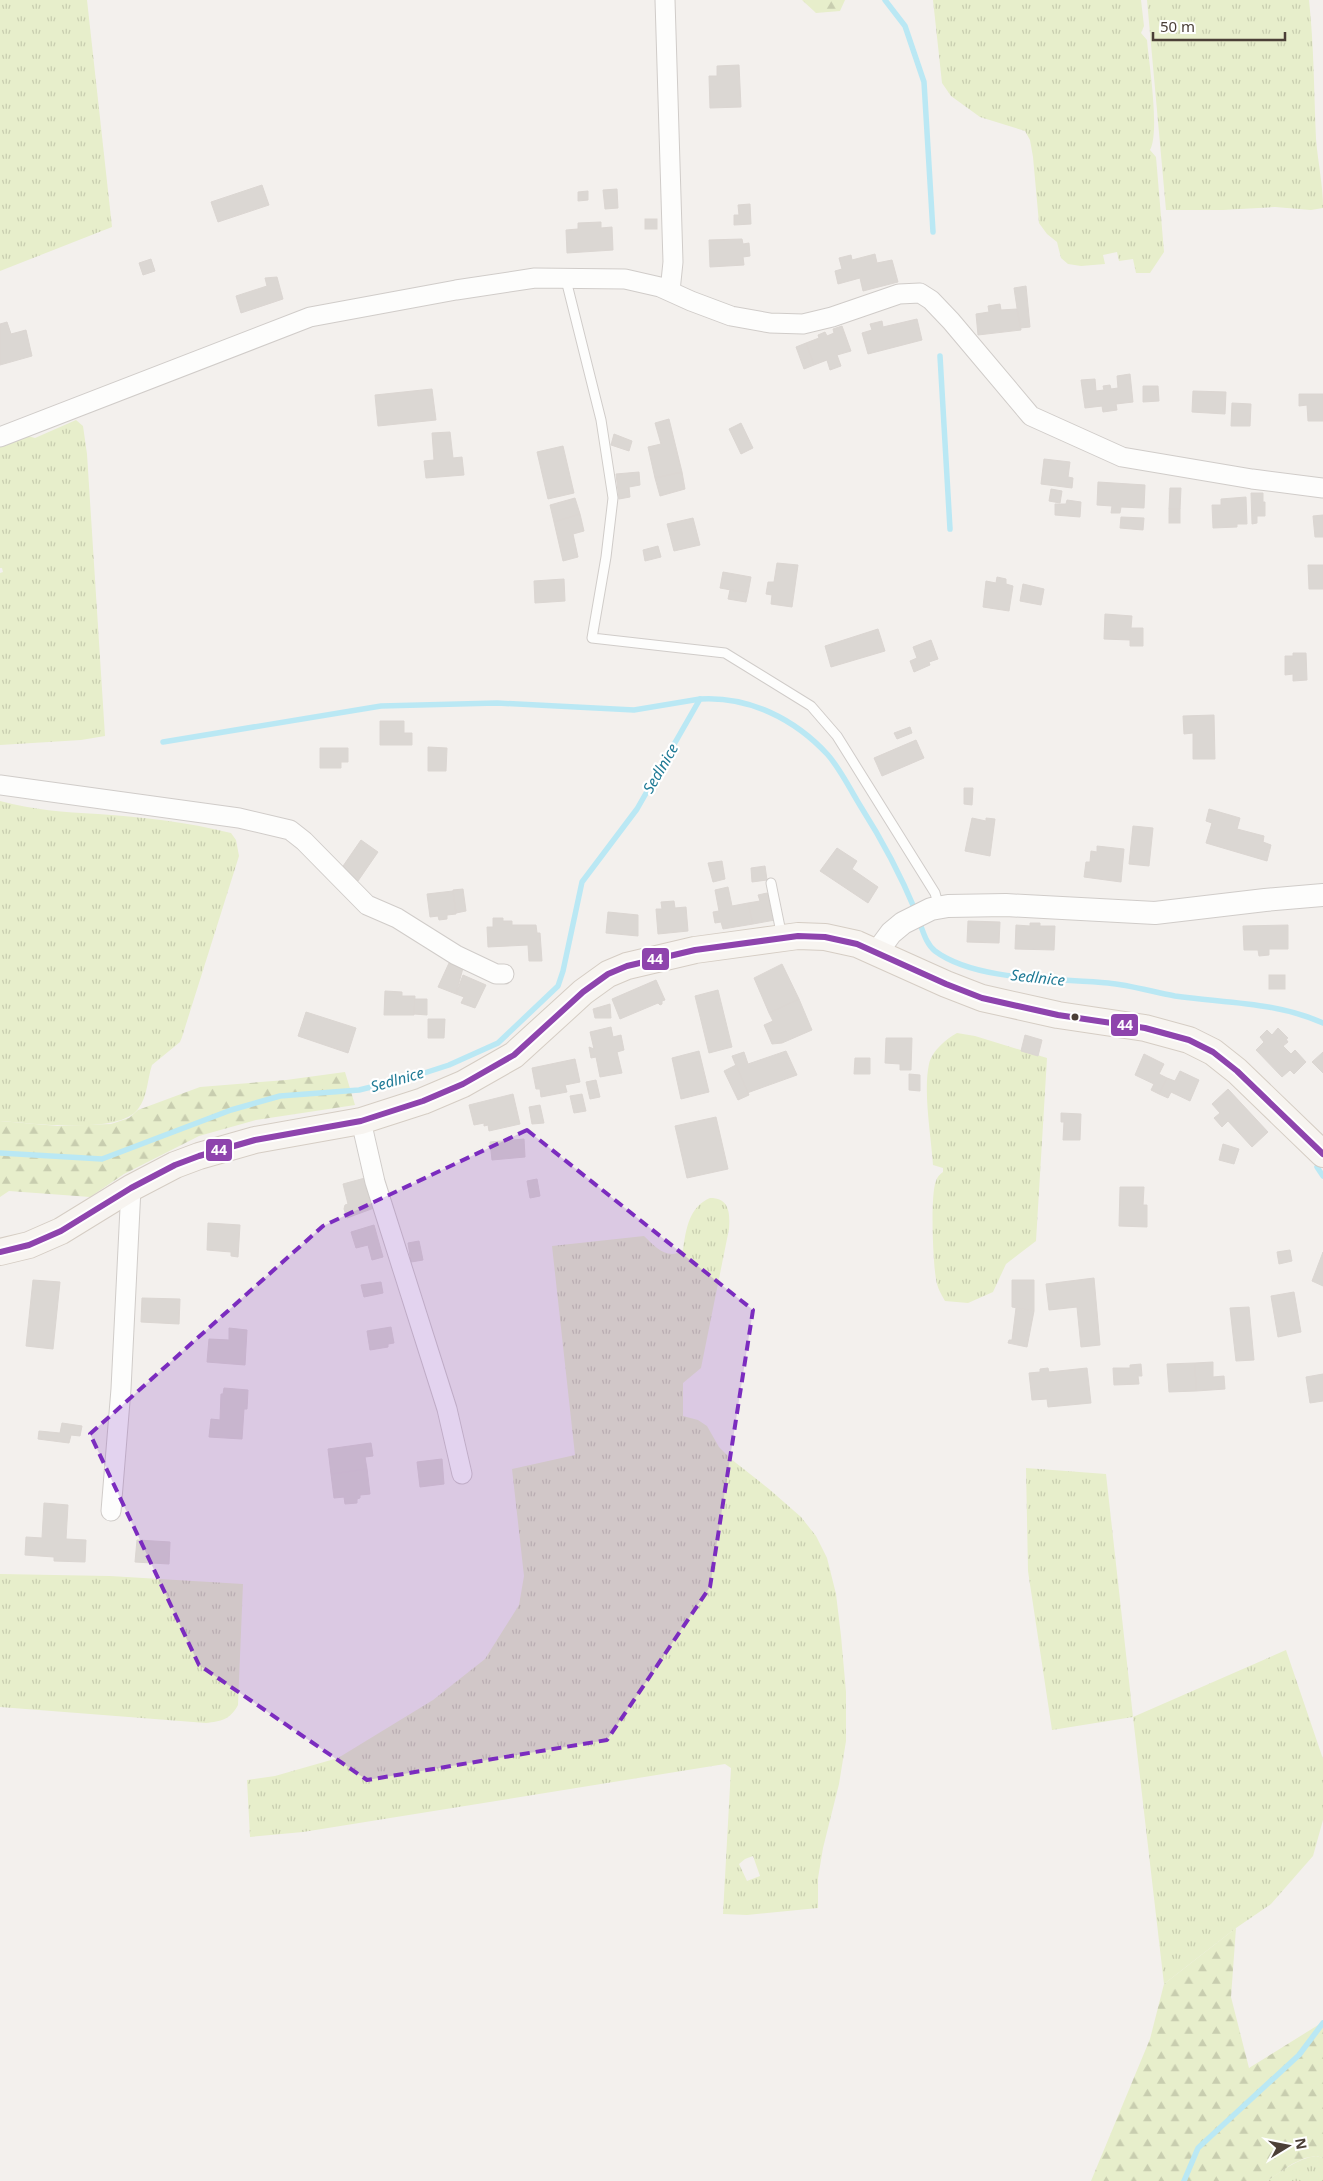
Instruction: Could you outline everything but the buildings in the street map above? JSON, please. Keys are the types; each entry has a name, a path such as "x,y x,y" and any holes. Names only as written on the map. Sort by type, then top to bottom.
{"main road":[{"path":"0,1252 29,1245 61,1231 131,1188 174,1165 217,1150 255,1140 361,1122 437,1096 498,1066 526,1045 583,992 617,970 653,958 782,937 825,937 857,944 982,998 1058,1015 1160,1031 1202,1046 1237,1070 1323,1154"}],"street":[{"path":"665,0 673,262 670,292"},
{"path":"0,437 310,317 456,290 535,278 566,280 625,279 660,287 731,316 770,323 803,324 832,317 899,294 920,293 931,300 951,321 1031,416 1122,458 1252,479 1323,488"},
{"path":"0,785 240,818 290,830 304,841 367,905 397,918 456,954 496,974 504,974"},
{"path":"877,952 895,930 913,918 935,908 997,905 1155,913 1323,895"},
{"path":"361,1122 375,1182 447,1409 462,1474"},
{"path":"111,1511 121,1389 131,1188"}],"lane":[{"path":"566,280 601,420 613,498 606,557 592,638 725,653 811,706 837,736 881,804 935,893 935,908"},
{"path":"771,883 782,937"}],"highlighted area":[{"path":"527,1130 753,1310 710,1587 607,1740 367,1780 199,1665 90,1434 323,1226"}],"green space":[{"path":"0,0 87,0 112,227 0,271"},
{"path":"802,0 845,0 840,11 816,13"},
{"path":"933,0 1141,0 1144,26 1141,33 1147,40 1153,97 1154,129 1150,150 1156,157 1164,252 1150,273 1136,273 1133,259 1119,261 1117,252 1103,255 1105,264 1081,266 1068,264 1061,258 1057,242 1047,234 1039,223 1033,157 1030,140 1025,131 980,117 951,96 942,83"},
{"path":"1147,0 1309,0 1316,139 1323,208 1311,210 1275,207 1223,210 1166,210"},
{"path":"76,420 83,426 87,454 105,736 81,740 0,745 0,573 3,572 2,568 0,568 0,447 28,436 35,438"},
{"path":"0,801 24,807 181,823 231,833 236,840 239,856 182,1037 180,1042 152,1065 144,1099 138,1109 128,1117 113,1122 74,1126 0,1121"},
{"path":"957,1033 975,1036 1047,1058 1036,1241 1006,1264 993,1292 968,1303 945,1301 937,1282 933,1244 933,1200 936,1181 943,1172 943,1168 933,1165 927,1100 927,1075 931,1059 940,1046"},
{"path":"345,1072 355,1105 256,1120 199,1136 124,1174 90,1197 9,1191 0,1197 0,1121 58,1126 111,1124 129,1118 138,1110 200,1087 286,1080"},
{"path":"710,1198 722,1201 725,1204 729,1213 729,1229 701,1368 683,1383 683,1416 698,1420 707,1426 719,1447 731,1459 801,1517 816,1536 827,1558 836,1594 846,1692 846,1741 839,1784 823,1848 818,1878 818,1908 747,1915 723,1914 731,1768 725,1764 303,1832 250,1837 247,1780 275,1776 338,1758 433,1700 485,1659 519,1605 524,1576 512,1469 575,1455 552,1246 644,1236 662,1251 672,1254 677,1253 683,1250 687,1227 693,1213 703,1202","holes":["753,1856 760,1876 747,1881 739,1864"]},
{"path":"1026,1468 1106,1474 1133,1717 1052,1730 1028,1571"},
{"path":"0,1574 110,1576 243,1584 238,1705 232,1714 225,1719 206,1723 0,1707"},
{"path":"1286,1650 1323,1759 1323,1820 1313,1856 1271,1904 1236,1928 1164,1984 1133,1717"},
{"path":"1236,1928 1231,1997 1249,2068 1323,2022 1323,2158 1316,2156 1305,2158 1292,2164 1267,2181 1091,2181 1150,2039 1164,1984"},
{"path":"1316,2156 1323,2158 1323,2181 1267,2181 1296,2162"}],"waterway":[{"path":"885,0 905,26 924,82 933,232"},
{"path":"940,356 950,529"},
{"path":"163,742 381,706 497,703 634,710 700,699"},
{"name":"Sedlnice","path":"0,1153 102,1159 231,1110 280,1096 359,1090 412,1077 449,1065 498,1043 558,986 582,882 637,809 700,699 736,701 770,712 815,742 837,767 884,845 916,912"},
{"name":"Sedlnice","path":"919,921 927,941 935,951 952,961 973,968 1018,977 1116,984 1175,996 1250,1004 1287,1011 1323,1023"},
{"path":"1323,1163 1317,1167 1323,1176"},
{"path":"1184,2181 1198,2148 1299,2055 1323,2023"}],"transit line":[{"name":"44","path":"0,1252 29,1245 61,1231 131,1188 175,1165 199,1156 255,1140 361,1121 423,1101 463,1084 514,1055 583,992 608,974 627,966 695,950 798,936 825,937 857,944 982,998 1058,1015 1145,1028 1189,1040 1213,1052 1237,1071 1323,1154"}]}
